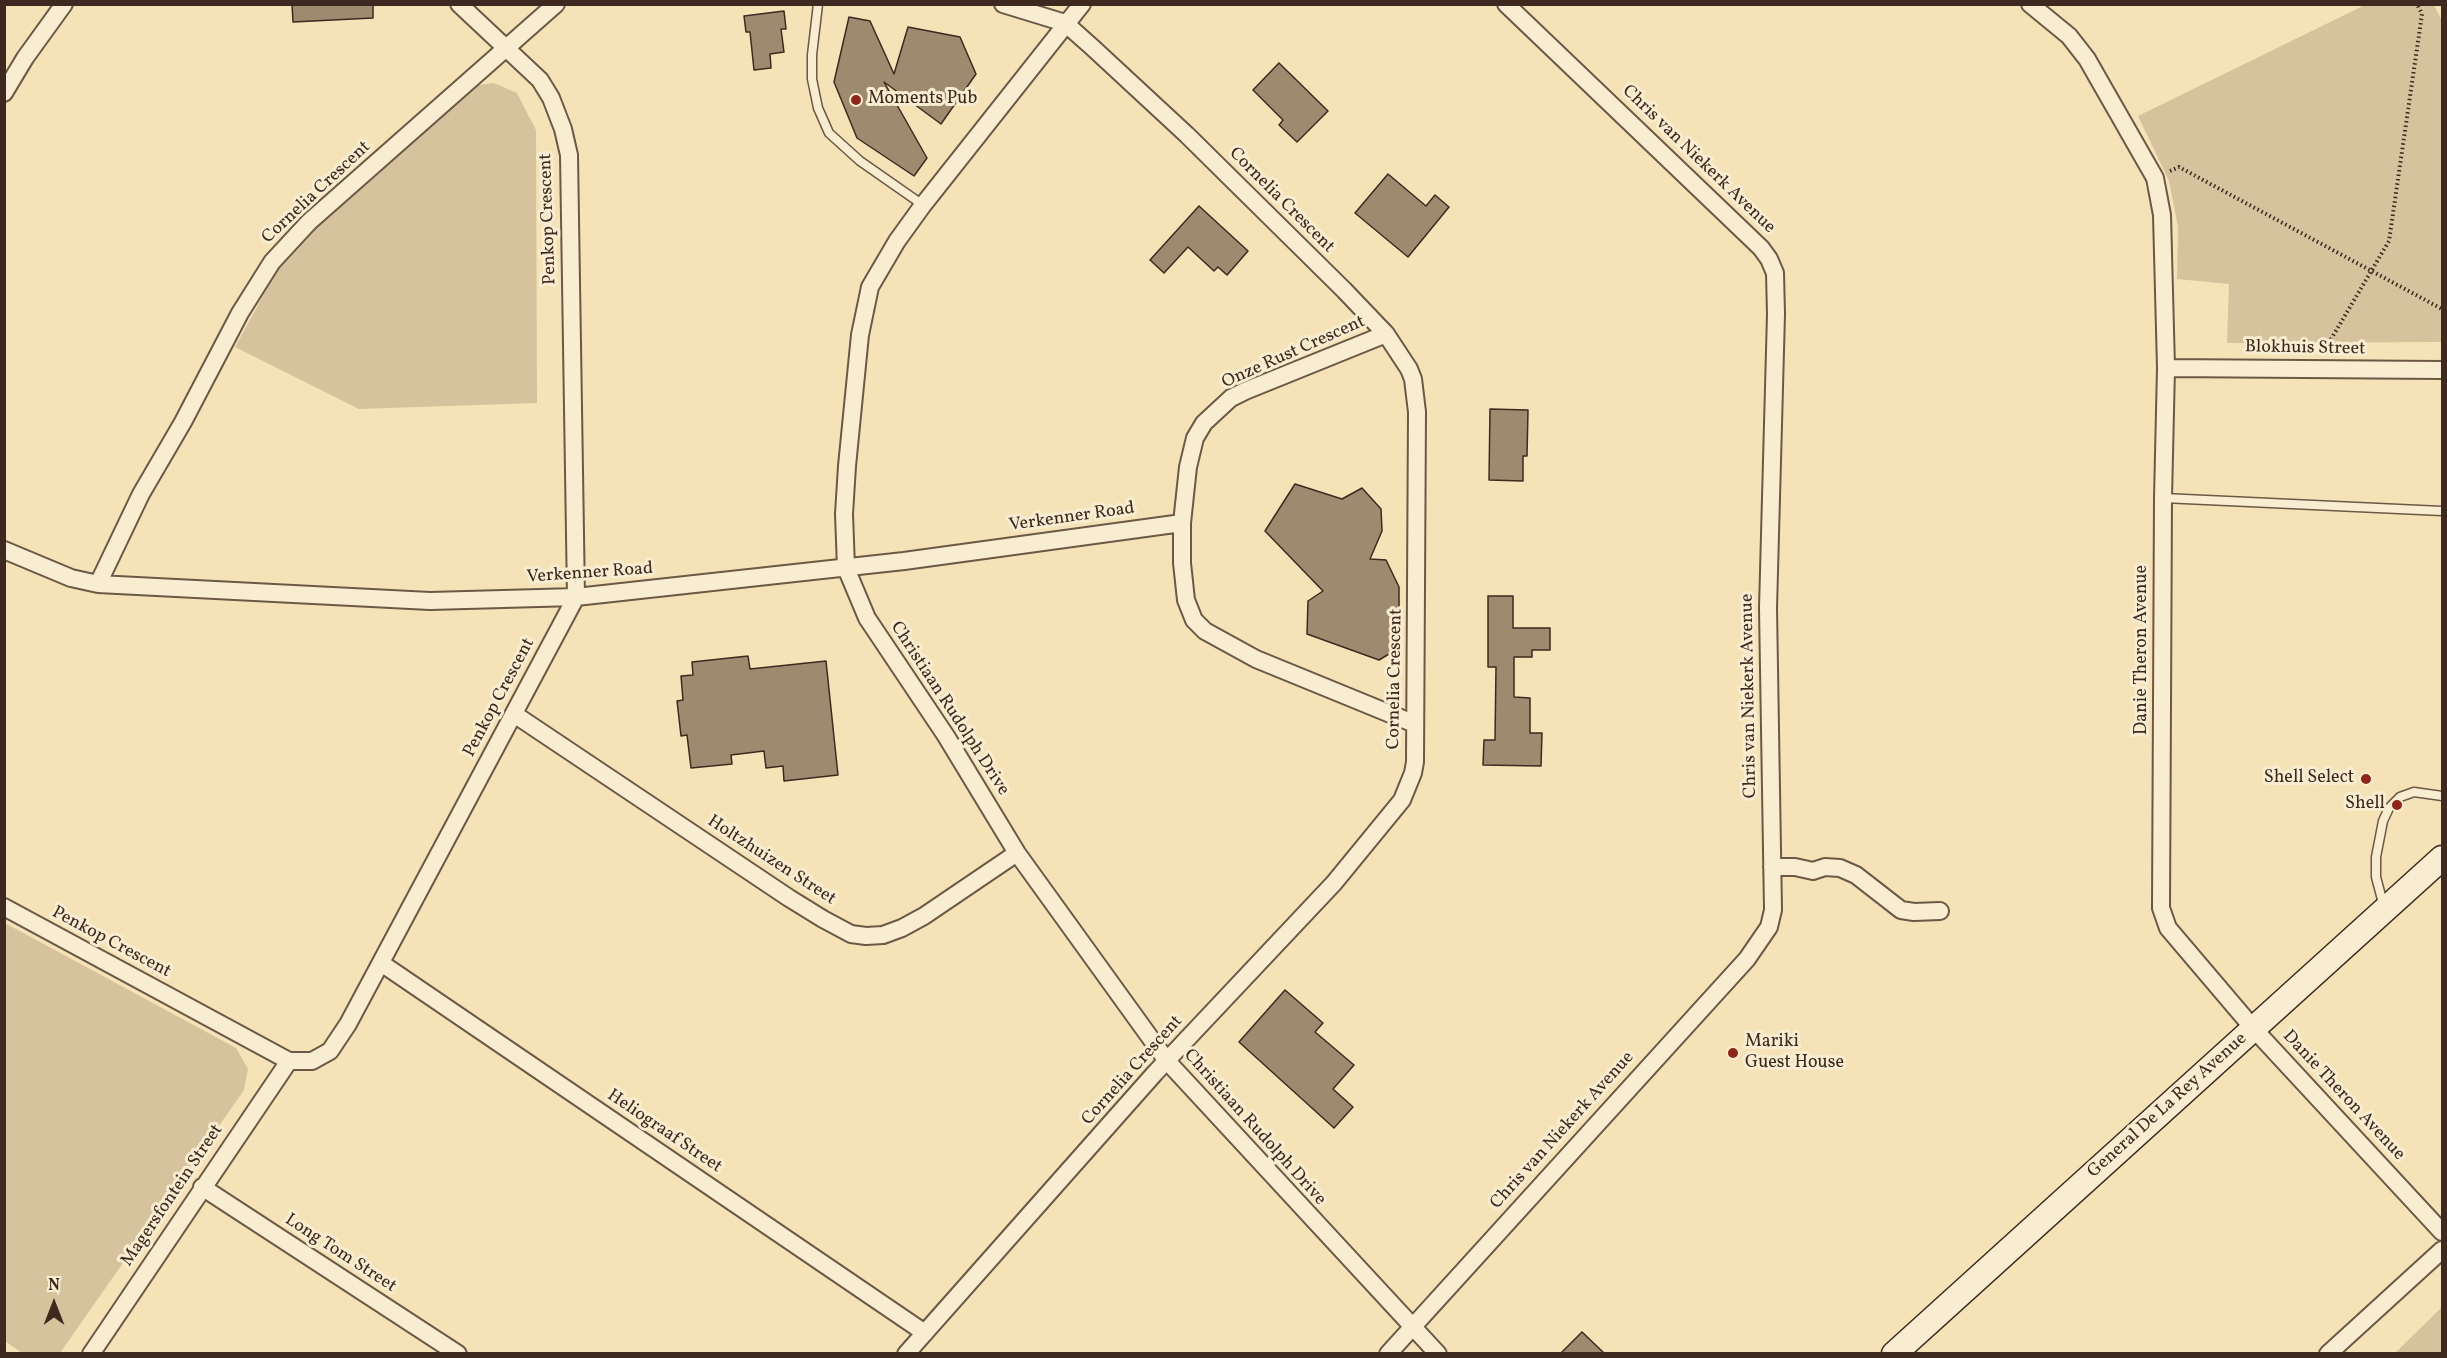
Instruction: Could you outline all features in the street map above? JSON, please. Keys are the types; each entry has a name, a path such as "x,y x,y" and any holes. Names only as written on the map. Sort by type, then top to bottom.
{"street":[{"path":"4,93 25,58 64,4"},
{"name":"Penkop Crescent","path":"4,908 289,1061 312,1062 330,1051 348,1024 576,597 569,155 563,129 551,98 540,80 505,50 459,4"},
{"name":"Cornelia Crescent","path":"98,584 141,494 183,422 240,313 272,262 309,222 556,4"},
{"name":"Cornelia Crescent","path":"906,1353 1167,1062 1334,883 1402,800 1413,773 1418,533 1416,395 1409,369 1386,334 1187,135 1065,23 1002,4"},
{"name":"Christiaan Rudolph Drive","path":"1082,4 923,205 877,273 866,302 860,335 844,514 846,568 867,618 946,736 1017,853 1167,1062 1438,1353"},
{"name":"Chris van Niekerk Avenue","path":"1388,1353 1762,940 1770,927 1773,910 1768,608 1776,314 1775,273 1761,248 1506,4"},
{"name":"Danie Theron Avenue","path":"2030,4 2069,36 2081,51 2155,178 2162,215 2166,368 2161,908 2168,928 2253,1028 2442,1232"},
{"name":"Onze Rust Crescent","path":"1386,334 1245,392 1214,412 1204,423 1195,438 1188,467 1182,523 1182,563 1186,600 1194,620 1204,631 1256,658 1415,724"},
{"name":"Blokhuis Street","path":"2166,368 2442,370"},
{"name":"Verkenner Road","path":"4,550 71,578 98,584 430,601 576,597 846,568 1182,523"},
{"name":"Holtzhuizen Street","path":"514,714 789,898 851,934 883,935 902,928 924,916 1017,853"},
{"name":"General De La Rey Avenue","path":"1894,1353 2442,858"},
{"path":"1772,867 1813,870 1825,867 1840,868 1856,875 1901,910 1940,911"},
{"name":"Heliograaf Street","path":"381,963 924,1333"},
{"name":"Magersfontein Street","path":"92,1353 289,1061"},
{"name":"Long Tom Street","path":"202,1187 458,1353"},
{"path":"2328,1353 2442,1250"}],"lane":[{"path":"818,4 812,55 812,79 819,108 829,133 860,161 923,205"},
{"path":"2163,498 2442,511"},
{"path":"2385,910 2376,877 2376,857 2386,814 2400,797 2414,792 2442,796"}],"path":[{"path":"2313,369 2389,242 2422,14 2417,4"},
{"path":"2155,178 2178,167 2442,309"}],"shaded area":[{"path":"2367,4 2434,5 2442,21 2442,342 2227,343 2229,284 2177,279 2178,227 2169,181 2138,116"},
{"path":"494,83 517,93 536,130 537,403 359,409 235,347 287,252 471,86"},
{"path":"5,923 236,1048 248,1069 244,1090 60,1353 22,1353 5,1341"},
{"path":"2442,1307 2442,1353 2395,1353"}],"building":[{"path":"292,4 373,4 373,18 293,22"},
{"path":"784,11 786,29 781,29 784,52 770,54 771,68 754,70 750,32 746,32 744,16"},
{"path":"849,17 870,21 894,74 908,27 960,37 976,74 941,124 884,82 927,158 914,176 857,138 834,82"},
{"path":"1279,63 1328,111 1297,142 1279,125 1283,120 1253,90"},
{"path":"1388,174 1426,206 1435,195 1449,207 1408,257 1355,213"},
{"path":"1199,206 1248,251 1227,275 1218,267 1214,271 1188,247 1164,273 1150,260"},
{"path":"1490,409 1528,410 1527,456 1523,456 1523,481 1489,480"},
{"path":"1295,484 1342,499 1362,488 1381,509 1382,531 1370,559 1386,560 1399,587 1399,648 1379,660 1307,634 1308,601 1323,591 1265,531"},
{"path":"1488,596 1513,596 1513,628 1550,628 1550,650 1532,650 1532,657 1514,657 1514,697 1530,698 1530,733 1542,733 1541,766 1483,765 1484,740 1495,740 1496,667 1488,667"},
{"path":"748,656 750,669 826,661 838,775 784,781 783,766 766,768 764,751 731,755 732,764 691,768 687,735 681,736 677,701 683,700 681,676 693,675 692,662"},
{"path":"1285,990 1323,1023 1315,1032 1354,1065 1333,1089 1353,1107 1334,1128 1239,1042"},
{"path":"1582,1332 1604,1353 1561,1353"}],"place":[{"name":"Moments Pub","path":"856,100"},
{"name":"Shell Select","path":"2366,779"},
{"name":"Shell","path":"2397,805"},
{"name":"Mariki Guest House","path":"1733,1053"}]}
